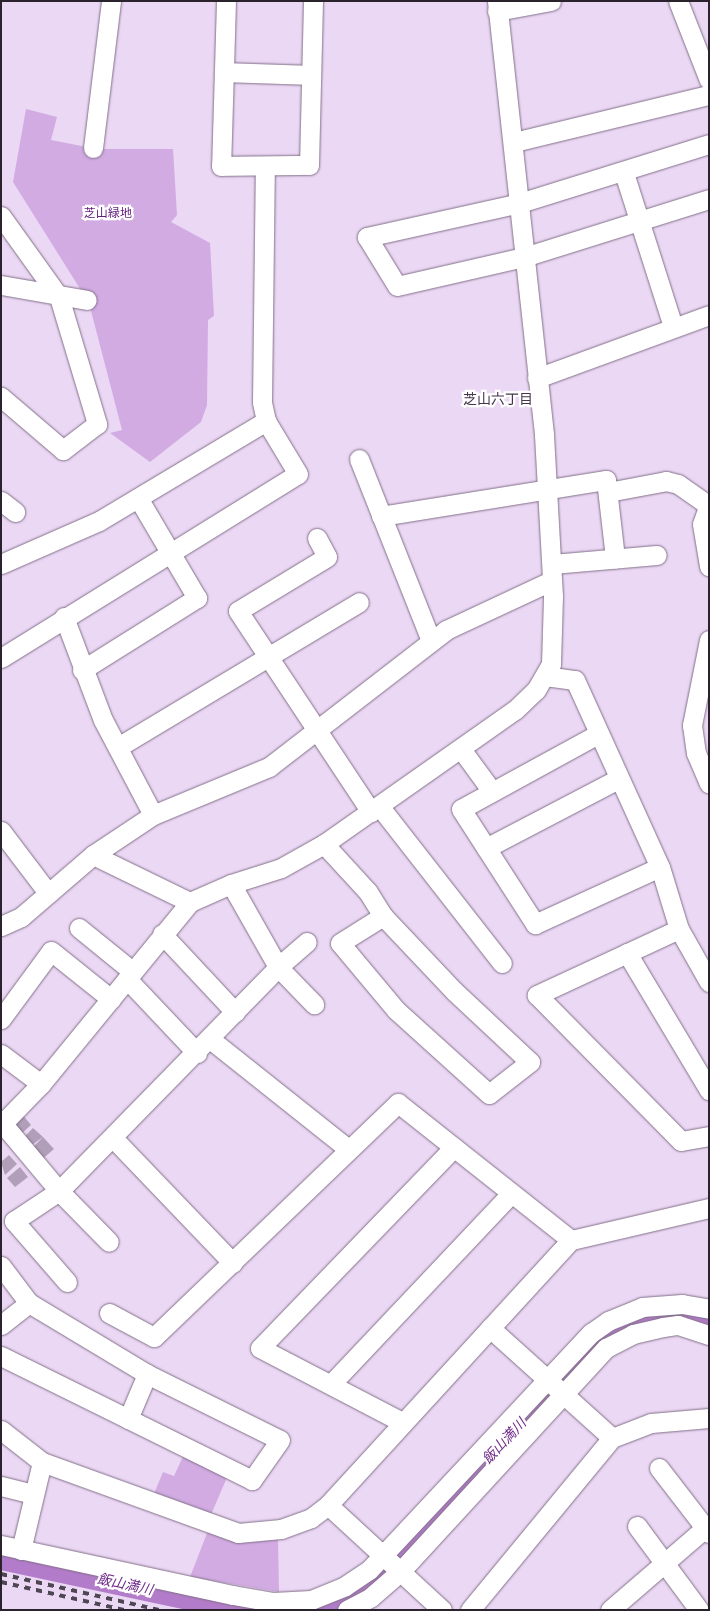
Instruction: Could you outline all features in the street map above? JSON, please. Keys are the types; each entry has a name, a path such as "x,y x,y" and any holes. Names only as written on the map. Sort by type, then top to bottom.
{"street":[{"path":"93,148 111,1"},
{"path":"226,1 221,166 309,165 313,1"},
{"path":"109,1242 59,1191 2,1124 41,1084 190,902 231,884 281,868 324,844 376,810 515,710 545,676 551,664 552,572 549,488 524,257 514,142 497,6 551,1"},
{"path":"678,1 709,80"},
{"path":"224,72 311,75"},
{"path":"514,142 709,94"},
{"path":"709,144 624,173 520,203 367,236 397,286 524,257 709,199"},
{"path":"1,658 169,551 298,474 266,421 261,379 265,166"},
{"path":"624,173 673,327"},
{"path":"1,216 58,297 97,424 63,450 1,398"},
{"path":"1,285 58,297 87,300"},
{"path":"537,378 709,315"},
{"path":"1,564 99,521 266,421"},
{"path":"359,459 431,641"},
{"path":"382,516 606,480 615,558"},
{"path":"608,492 666,481 678,484 708,504 705,525 709,566"},
{"path":"82,670 197,598 138,498"},
{"path":"317,538 328,557 238,611 376,810 502,963"},
{"path":"4,918 48,893 93,855 153,815 269,767 321,731 431,641 552,572 615,558 657,555"},
{"path":"118,747 359,602"},
{"path":"64,617 82,670 118,747 153,815"},
{"path":"709,640 692,725 696,753 709,783"},
{"path":"545,676 575,680 618,779 660,867 679,929 709,982"},
{"path":"598,734 491,790 461,809 536,924 660,867"},
{"path":"461,749 491,790"},
{"path":"486,848 618,779"},
{"path":"1,831 48,893"},
{"path":"324,844 368,892 382,916 454,991 530,1062 489,1094 396,1010 340,943 382,916"},
{"path":"93,855 190,902"},
{"path":"231,884 278,967 314,1004"},
{"path":"79,928 130,975 197,1053"},
{"path":"679,929 537,995 681,1141 709,1136"},
{"path":"162,934 234,1012"},
{"path":"66,1282 14,1221 59,1191 197,1053 278,967 307,942"},
{"path":"1,1019 51,951 111,999"},
{"path":"627,953 709,1090"},
{"path":"210,1039 347,1148"},
{"path":"1,1054 41,1084"},
{"path":"109,1313 154,1337 233,1263 347,1148 398,1103 571,1240"},
{"path":"113,1138 233,1263"},
{"path":"402,1422 332,1383 260,1348 454,1147"},
{"path":"332,1383 511,1194"},
{"path":"1,1430 42,1462 238,1533 281,1530 311,1518 328,1505 402,1422 571,1240 708,1210"},
{"path":"1,1266 29,1303 147,1374 280,1440 252,1480 1,1356"},
{"path":"1,1325 29,1303"},
{"path":"555,1388 591,1333 625,1313 665,1304 709,1309"},
{"path":"347,1610 371,1597 391,1565 555,1388 606,1348 634,1334 678,1326 709,1334"},
{"path":"490,1328 612,1438"},
{"path":"128,1419 147,1374"},
{"path":"470,1610 612,1438 651,1423 709,1418"},
{"path":"21,1550 32,1494 42,1462"},
{"path":"615,1608 664,1563 707,1531 659,1468"},
{"path":"1,1486 32,1494"},
{"path":"328,1505 442,1610"},
{"path":"637,1526 699,1610"},
{"path":"1,1545 231,1602 311,1600 391,1565"}],"green space":[{"name":"芝山緑地","path":"26,109 57,117 51,140 97,149 173,149 177,215 171,222 210,243 214,316 208,320 207,405 201,422 150,462 110,433 122,430 89,303 13,182"},
{"path":"185,1452 228,1475 210,1517 153,1496 163,1472 174,1476"},
{"path":"209,1528 238,1540 278,1538 279,1592 190,1577"}],"building":[{"path":"22,1114 31,1125 21,1134 12,1124"},
{"path":"33,1128 43,1137 25,1150 23,1138"},
{"path":"43,1137 54,1149 40,1161 30,1150"},
{"path":"9,1155 17,1164 5,1175 1,1162"},
{"path":"20,1167 28,1177 15,1187 7,1178"}],"waterway":[{"name":"飯山満川","path":"317,1610 364,1589 378,1577 585,1354 613,1330 664,1316 698,1318 709,1323"},
{"name":"飯山満川","path":"1,1557 248,1610"}],"railway":[{"path":"1,1574 160,1610"},
{"path":"1,1582 124,1610"}],"district":[{"name":"芝山六丁目","path":"498,399"}]}
